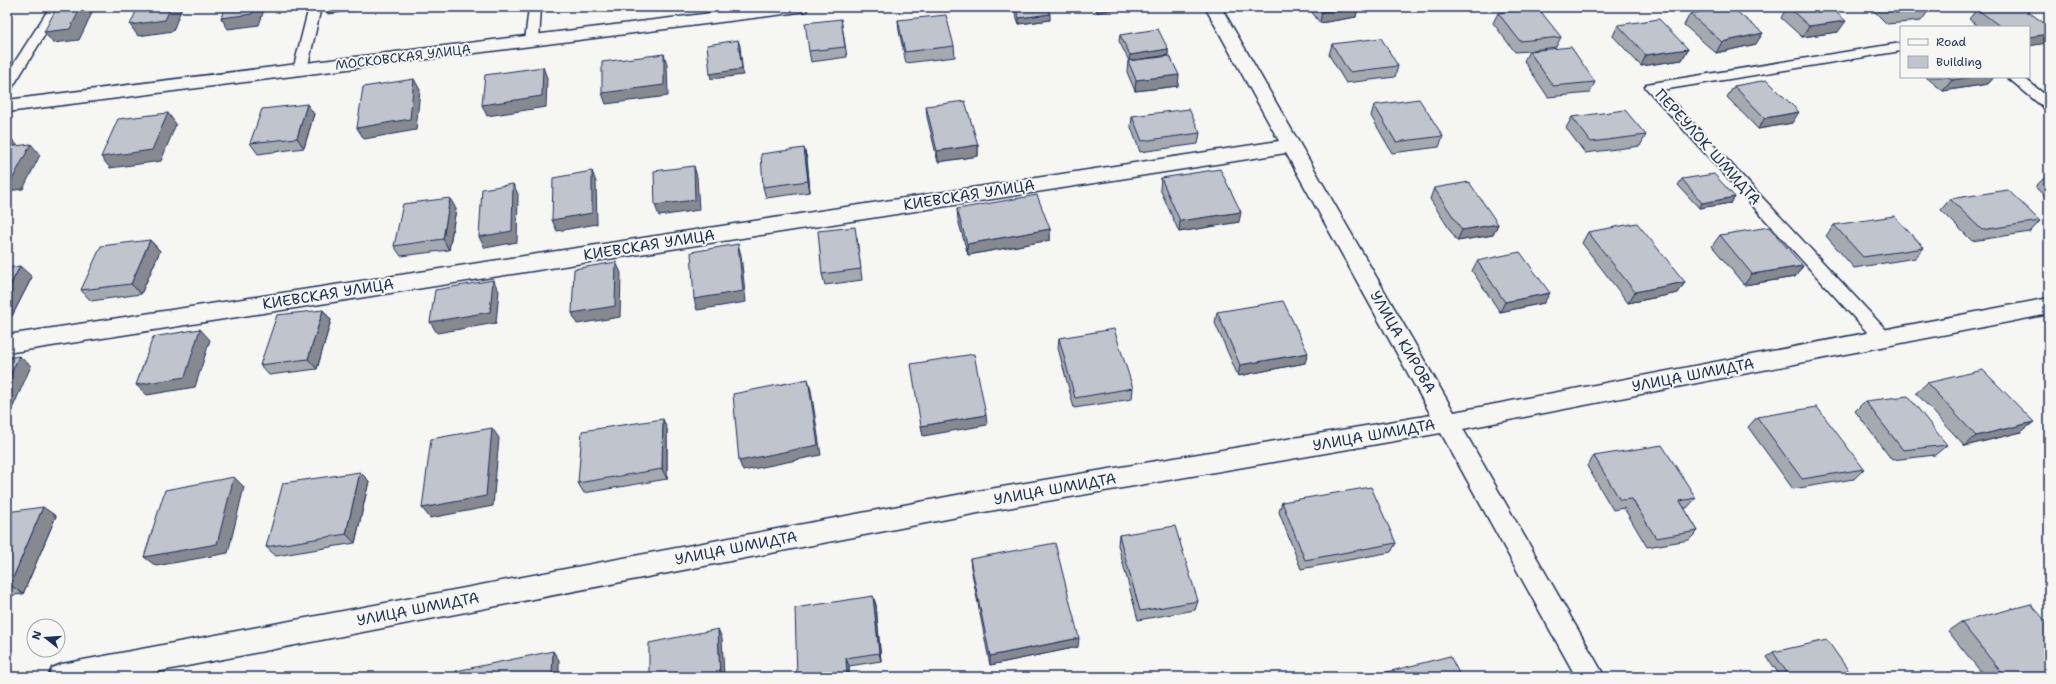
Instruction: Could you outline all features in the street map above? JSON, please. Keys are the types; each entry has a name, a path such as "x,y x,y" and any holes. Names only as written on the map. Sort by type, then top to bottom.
{"street":[{"name":"МОСКОВСКАЯ УЛИЦА","path":"7,106 800,7"},
{"name":"УЛИЦА КИРОВА","path":"1213,7 1290,146 1449,422 1591,677"},
{"name":"КИЕВСКАЯ УЛИЦА","path":"7,344 1290,146"},
{"name":"УЛИЦА ШМИДТА","path":"62,677 978,502 1449,422 2049,306"}],"lane":[{"path":"7,85 56,7"},
{"path":"300,70 314,7"},
{"path":"532,41 535,7"},
{"name":"ПЕРЕУЛОК ШМИДТА","path":"1883,338 1652,87 1900,47"},
{"path":"2015,78 2049,105"}],"building":[{"path":"57,7 81,7 70,29 44,32"},
{"path":"138,7 171,7 165,20 130,25"},
{"path":"225,7 255,7 252,14 221,18"},
{"path":"1015,7 1047,7 1050,14 1019,18"},
{"path":"1319,7 1352,7 1322,12"},
{"path":"1723,7 1731,7 1763,33 1722,42 1690,14"},
{"path":"1788,7 1830,7 1846,21 1809,26"},
{"path":"1889,7 1926,7 1929,10 1895,13"},
{"path":"1988,7 2022,7 2049,27 2049,34 2030,37 2030,26 2000,26 1977,9"},
{"path":"1538,8 1561,37 1520,41 1498,13"},
{"path":"946,15 954,46 905,52 898,20"},
{"path":"841,19 845,47 809,51 805,23"},
{"path":"1659,19 1688,49 1646,55 1618,25"},
{"path":"1158,29 1168,49 1130,55 1120,35"},
{"path":"1381,38 1398,66 1349,72 1332,44"},
{"path":"738,40 742,69 710,74 707,45"},
{"path":"1571,47 1595,82 1553,86 1529,51"},
{"path":"664,54 664,85 602,93 602,62"},
{"path":"1170,56 1179,75 1136,80 1128,61"},
{"path":"543,67 542,96 482,105 485,75"},
{"path":"1949,78 1966,78 1952,80"},
{"path":"414,79 410,119 357,128 363,87"},
{"path":"1767,80 1799,112 1765,118 1734,86"},
{"path":"1419,99 1443,136 1396,142 1374,105"},
{"path":"965,101 978,145 937,151 926,106"},
{"path":"307,104 297,138 250,143 262,109"},
{"path":"1189,109 1200,133 1142,141 1132,116"},
{"path":"1625,110 1646,135 1591,142 1572,117"},
{"path":"168,113 152,150 101,157 118,119"},
{"path":"31,144 13,178 7,179 7,147"},
{"path":"804,148 808,181 763,187 761,154"},
{"path":"694,166 695,200 655,205 654,171"},
{"path":"1220,169 1241,212 1180,221 1161,178"},
{"path":"592,171 592,213 552,220 553,178"},
{"path":"1714,174 1735,197 1702,203 1682,179"},
{"path":"1469,182 1498,224 1462,230 1434,188"},
{"path":"513,184 512,231 479,237 482,189"},
{"path":"2008,190 2040,221 1982,230 1950,199"},
{"path":"1037,195 1050,229 967,244 957,209"},
{"path":"450,198 443,239 394,246 403,204"},
{"path":"1894,216 1924,248 1863,257 1834,225"},
{"path":"1637,223 1685,282 1635,292 1588,232"},
{"path":"855,227 861,269 822,274 818,231"},
{"path":"1769,227 1803,266 1752,274 1720,235"},
{"path":"150,240 131,284 81,290 101,246"},
{"path":"738,244 743,291 694,299 691,252"},
{"path":"1520,252 1550,293 1505,302 1477,261"},
{"path":"616,262 615,306 572,313 574,269"},
{"path":"20,266 7,292 7,268"},
{"path":"493,280 490,312 430,322 435,290"},
{"path":"1283,301 1308,353 1240,365 1217,312"},
{"path":"323,310 308,359 260,365 277,315"},
{"path":"200,329 185,377 136,385 153,337"},
{"path":"1114,329 1133,388 1075,398 1059,338"},
{"path":"974,354 986,415 921,426 911,364"},
{"path":"19,356 7,382 7,358"},
{"path":"1983,370 2034,422 1976,436 1927,383"},
{"path":"808,379 818,445 739,461 733,394"},
{"path":"1908,396 1947,445 1903,450 1865,401"},
{"path":"1817,407 1864,469 1802,479 1757,417"},
{"path":"663,419 662,469 578,483 582,431"},
{"path":"492,428 486,496 422,508 431,439"},
{"path":"1662,445 1696,498 1680,501 1698,531 1656,538 1632,499 1620,500 1594,456"},
{"path":"360,472 346,534 266,547 283,483"},
{"path":"234,477 217,544 144,557 165,490"},
{"path":"1371,487 1396,543 1305,560 1282,502"},
{"path":"43,507 10,585 7,585 7,512"},
{"path":"1175,526 1198,601 1140,611 1119,535"},
{"path":"1055,543 1079,638 990,656 970,559"},
{"path":"873,596 879,653 846,658 847,677 797,677 795,608"},
{"path":"2031,604 2049,625 2049,675 2042,677 2005,677 1961,622"},
{"path":"718,629 720,677 649,677 649,643"},
{"path":"1827,640 1853,677 1790,677 1773,652"},
{"path":"553,651 552,677 456,677 456,671"},
{"path":"1450,656 1461,677 1384,677 1383,673"}]}
